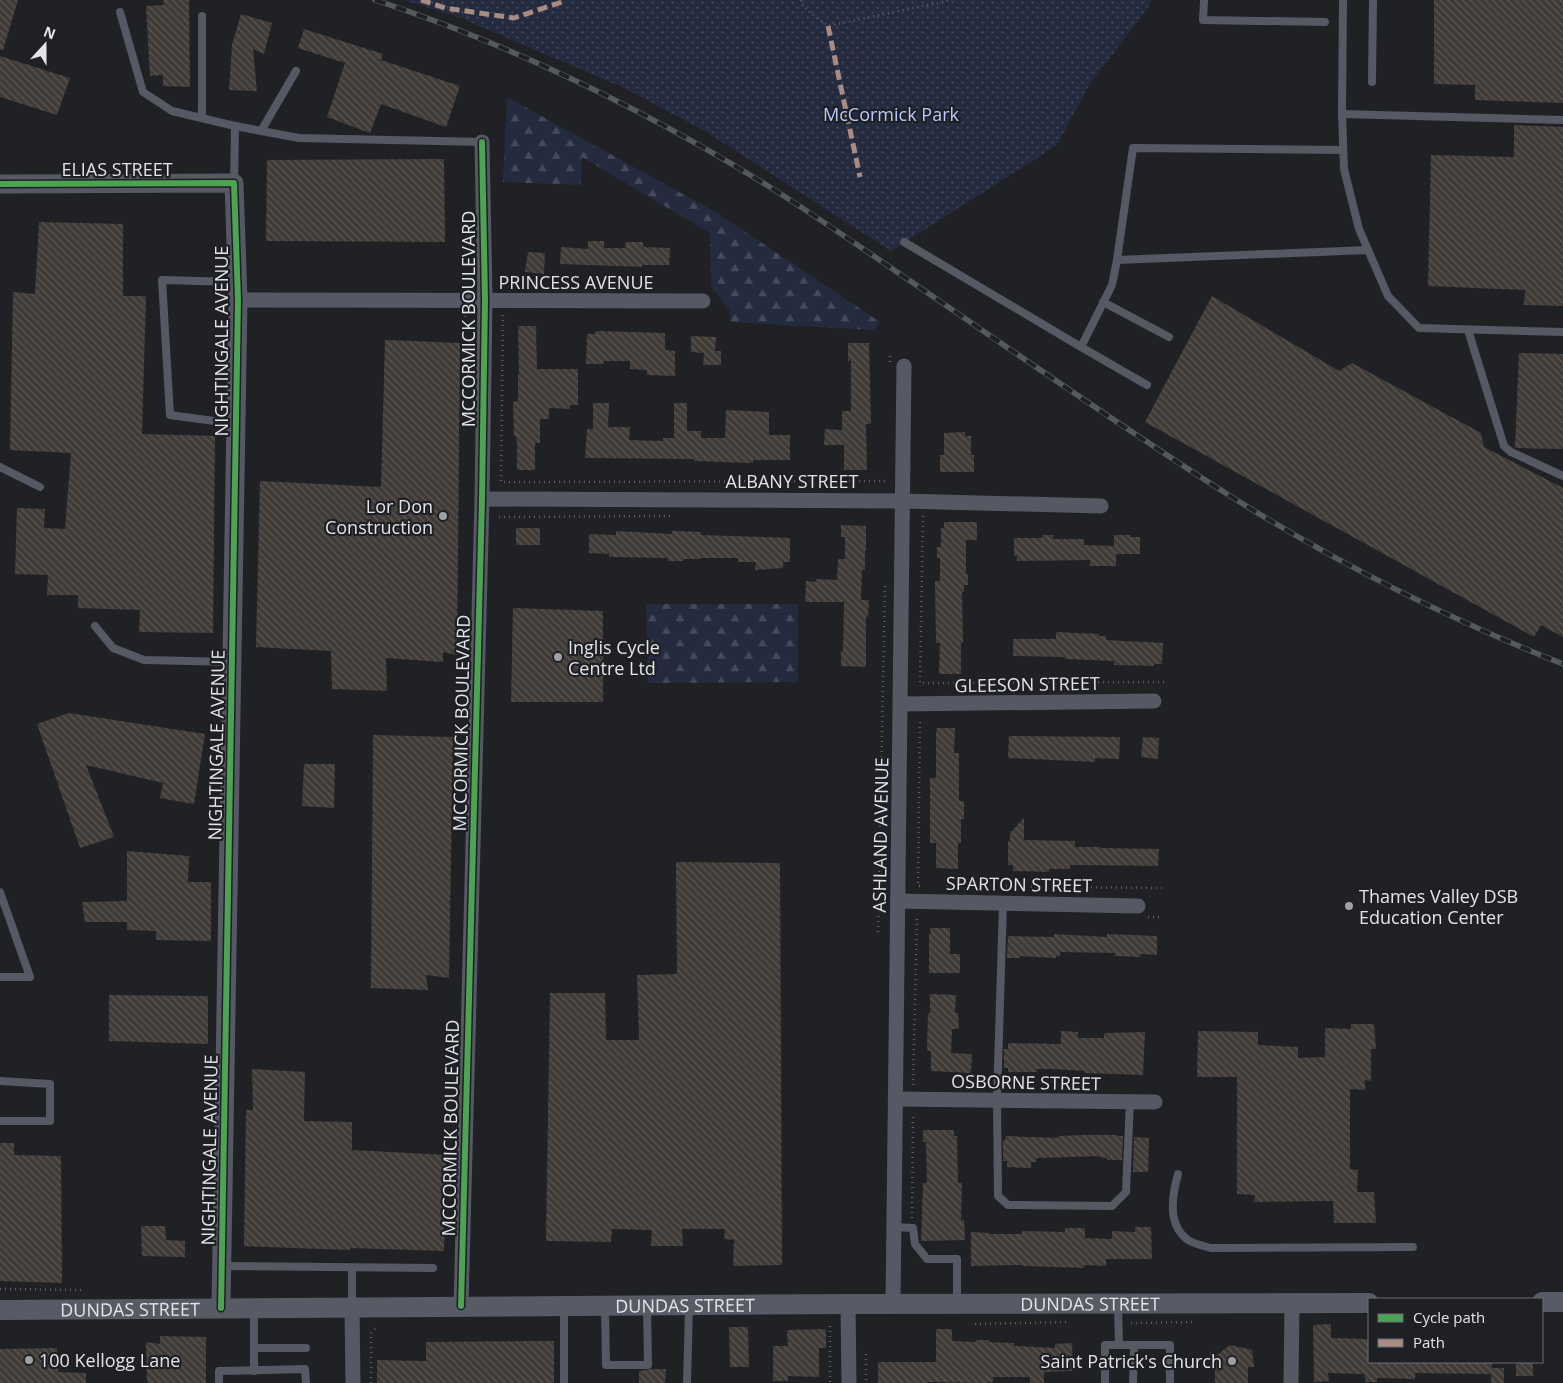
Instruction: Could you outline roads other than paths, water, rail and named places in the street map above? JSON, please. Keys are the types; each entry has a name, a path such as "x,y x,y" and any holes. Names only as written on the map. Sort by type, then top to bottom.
{"main road":[{"path":"1543,1302 1563,1302"},
{"name":"DUNDAS STREET","path":"0,1310 605,1305 1368,1303"}],"street":[{"name":"MCCORMICK BOULEVARD","path":"461,1306 482,499 485,300 482,142"},
{"name":"ELIAS STREET","path":"0,184 234,183"},
{"name":"NIGHTINGALE AVENUE","path":"221,1308 238,291 234,183"},
{"name":"PRINCESS AVENUE","path":"238,291 485,300 703,301"},
{"name":"ASHLAND AVENUE","path":"893,1304 903,501 897,364"},
{"name":"ALBANY STREET","path":"482,499 903,501 1101,506"},
{"name":"GLEESON STREET","path":"901,704 1154,701"},
{"name":"SPARTON STREET","path":"898,901 1138,906"},
{"name":"OSBORNE STREET","path":"896,1099 1155,1102"},
{"path":"1291,1383 1292,1303"},
{"path":"848,1304 849,1383"},
{"path":"352,1308 353,1383"}],"lane":[{"path":"1204,0 1203,20 1324,22"},
{"path":"1343,0 1342,150 1344,169 1359,229 1388,296 1420,328 1563,332"},
{"path":"1372,82 1373,0"},
{"path":"120,12 143,92 172,111 235,126 299,138 482,142"},
{"path":"202,16 202,118"},
{"path":"261,131 296,71"},
{"path":"1342,114 1563,120"},
{"path":"234,183 235,126"},
{"path":"1081,347 1112,285 1133,148 1342,150"},
{"path":"904,242 1147,385"},
{"path":"1117,260 1368,250"},
{"path":"236,424 170,415 162,280 238,291"},
{"path":"1104,302 1170,337"},
{"path":"1468,330 1504,446 1511,452 1563,476"},
{"path":"0,467 40,487"},
{"path":"95,626 113,648 144,660 232,662"},
{"path":"0,892 30,977 0,977"},
{"path":"1003,903 997,1100 998,1196 1008,1205 1112,1206 1126,1192 1130,1102"},
{"path":"0,1082 50,1084 50,1121 0,1121"},
{"path":"1178,1174 1173,1194 1172,1210 1177,1228 1189,1241 1211,1248 1413,1248"},
{"path":"894,1227 913,1228 915,1244 927,1260 957,1259 957,1304"},
{"path":"222,1266 433,1268"},
{"path":"352,1268 352,1308"},
{"path":"1118,1304 1119,1345"},
{"path":"605,1305 606,1365 648,1365 647,1305"},
{"path":"687,1383 689,1305"},
{"path":"564,1306 564,1383"},
{"path":"254,1308 254,1371"},
{"path":"1105,1383 1105,1345 1170,1345 1170,1383"},
{"path":"1134,1345 1134,1383"},
{"path":"254,1348 306,1348"},
{"path":"219,1383 219,1371 306,1369 306,1383"}],"railway":[{"path":"375,0 477,37 526,58 624,105 719,156 848,238 1144,440 1267,519 1349,565 1433,608 1563,664"}],"place":[{"name":"Lor Don Construction","path":"443,516"},
{"name":"Inglis Cycle Centre Ltd","path":"558,657"},
{"name":"Thames Valley DSB Education Center","path":"1349,906"},
{"name":"100 Kellogg Lane","path":"29,1360"},
{"name":"Saint Patrick's Church","path":"1232,1361"}],"park label":[{"name":"McCormick Park","path":"891,114"}]}
